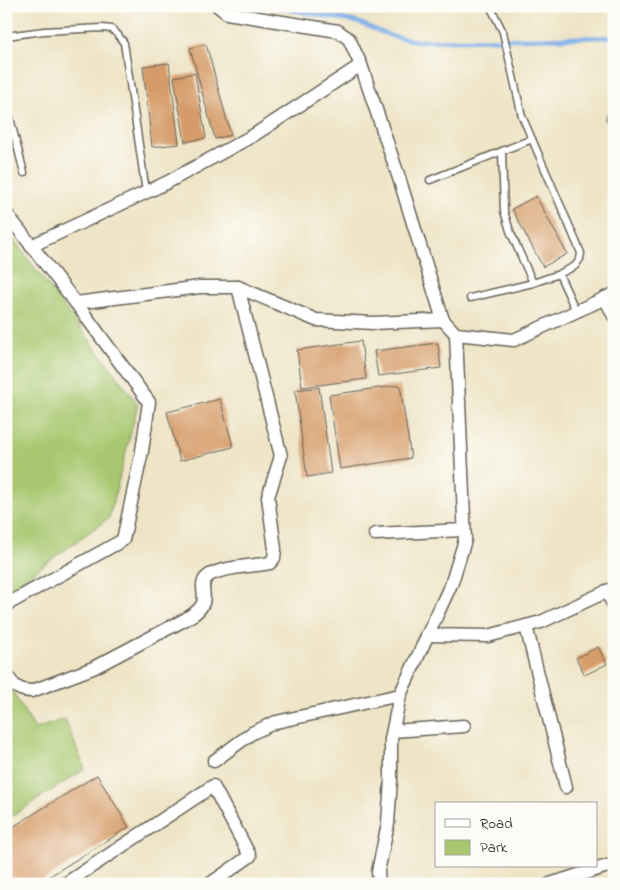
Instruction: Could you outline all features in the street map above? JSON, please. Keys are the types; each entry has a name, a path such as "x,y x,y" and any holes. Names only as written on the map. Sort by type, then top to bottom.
{"street":[{"path":"218,6 227,13 338,30 349,39 361,65 400,181 443,320 456,334 465,540 452,582 400,694 393,731 388,823 378,872 380,884"},
{"path":"32,246 146,192 254,135 361,65"},
{"path":"6,214 11,228 32,246 148,402 142,451 123,540 6,605"},
{"path":"76,303 200,286 238,287 316,320 373,323 443,320"},
{"path":"6,673 11,683 16,687 21,690 32,691 93,668 198,611 203,603 203,583 210,575 217,572 264,564 274,558 275,549 268,497 281,456 238,287"},
{"path":"456,334 514,340 610,296 614,316"},
{"path":"375,534 464,530"},
{"path":"427,635 488,636 541,622 610,590 614,605"},
{"path":"526,626 566,787"},
{"path":"214,761 252,733 276,722 400,694"},
{"path":"393,731 464,726"},
{"path":"65,884 213,786 250,856 210,884"},
{"path":"550,884 614,864"}],"lane":[{"path":"470,298 533,283 559,274 575,266 580,260 581,253 522,116 503,32 490,6"},
{"path":"6,36 44,31 102,28 112,29 118,35 124,43 146,192"},
{"path":"6,102 24,172"},
{"path":"430,180 532,139"},
{"path":"502,152 504,212 510,231 533,283"},
{"path":"559,274 576,311"}],"green space":[{"path":"6,230 138,404 109,518 6,592"},
{"path":"6,681 35,729 65,719 85,769 6,820"}],"building":[{"path":"206,44 231,135 215,139 190,48"},
{"path":"169,63 179,144 152,147 143,66"},
{"path":"195,73 206,138 185,142 174,77"},
{"path":"536,196 567,254 543,267 512,209"},
{"path":"361,341 366,379 302,387 297,350"},
{"path":"438,343 441,368 378,376 374,351"},
{"path":"400,385 411,458 340,469 329,395"},
{"path":"319,387 331,473 307,477 295,390"},
{"path":"220,399 233,447 180,461 167,412"},
{"path":"598,647 607,664 585,675 576,658"},
{"path":"97,775 129,827 37,884 11,884 6,875 6,831"}],"waterway":[{"path":"269,6 357,22 391,36 417,41 614,37"}]}
